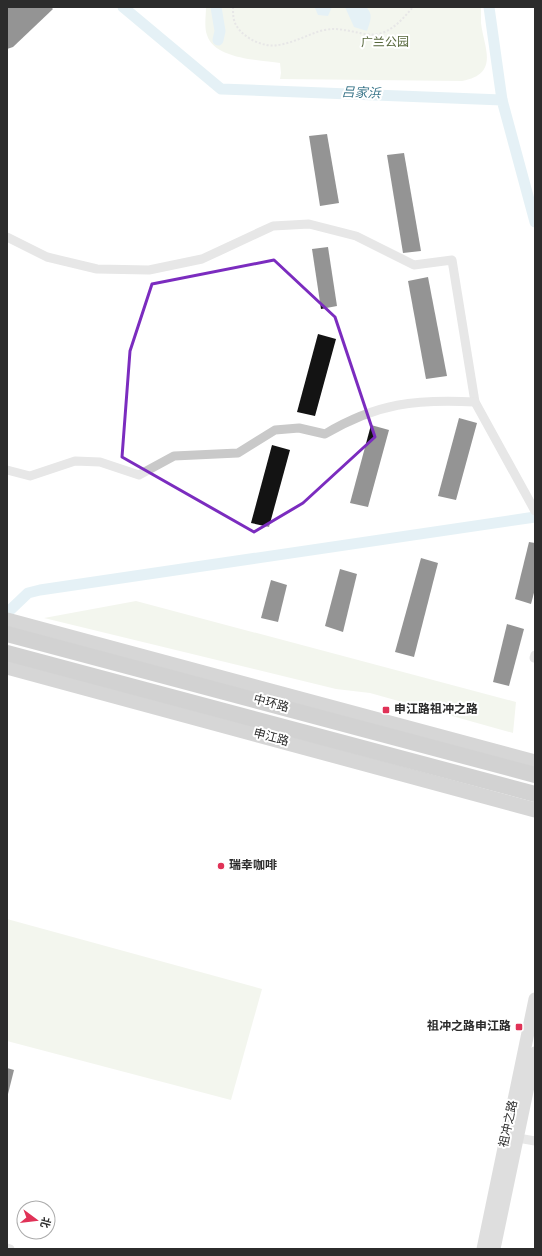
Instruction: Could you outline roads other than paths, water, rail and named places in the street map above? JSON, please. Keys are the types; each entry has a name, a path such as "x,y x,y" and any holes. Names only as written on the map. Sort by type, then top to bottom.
{"highway":[{"name":"中环路","path":"7,634 535,775"},
{"name":"中环路","path":"7,653 535,794"}],"main road":[{"path":"7,620 535,762"},
{"name":"申江路","path":"7,667 535,810"},
{"name":"祖冲之路","path":"483,1249 535,999"},
{"name":"祖冲之路","path":"494,1249 535,1053"}],"street":[{"path":"7,237 47,257 97,269 149,270 202,259 273,226 309,224 356,236 414,264 452,260 475,402 535,511"},
{"path":"7,470 30,476 75,461 100,462 139,475 174,456 238,453 275,430 299,428 325,434 347,420 385,407 433,400 475,402"},
{"path":"518,1138 535,1141"}],"water":[{"path":"332,7 328,16 318,15 315,8"},
{"path":"345,7 366,7 371,15 367,31 354,27"}],"waterway":[{"name":"吕家浜","path":"123,7 221,89 502,100 535,222"},
{"path":"216,7 220,31 218,40"},
{"path":"489,7 502,100"},
{"path":"7,613 28,593 40,590 535,517"}],"place":[{"name":"申江路祖冲之路","path":"386,710"},
{"name":"瑞幸咖啡","path":"221,866"},
{"name":"祖冲之路申江路","path":"519,1027"}],"park label":[{"name":"广兰公园","path":"385,43"}]}
